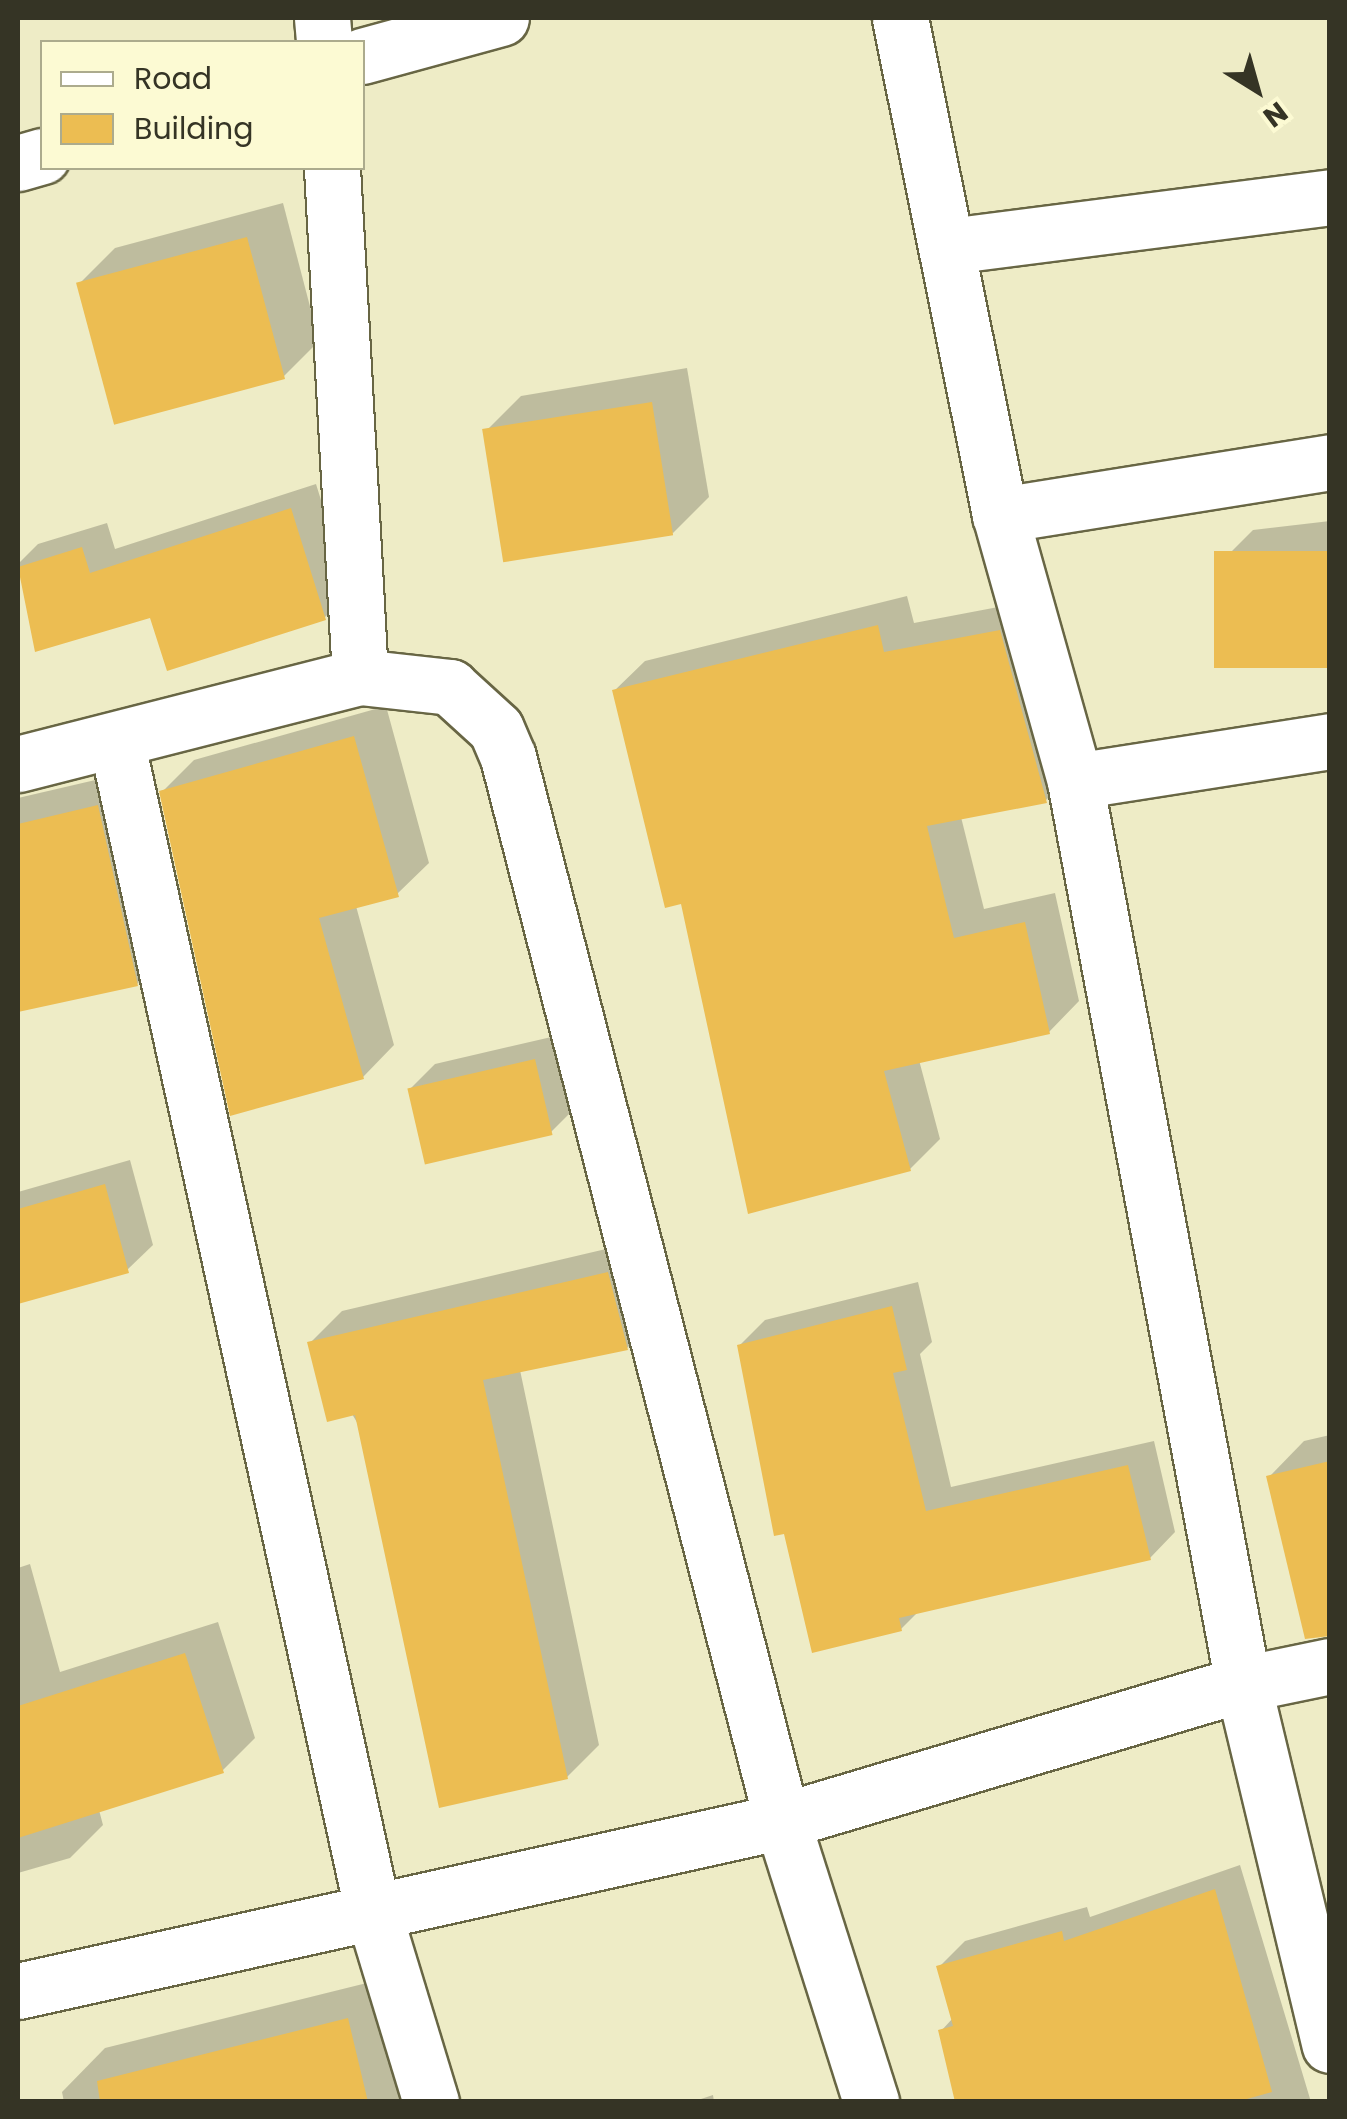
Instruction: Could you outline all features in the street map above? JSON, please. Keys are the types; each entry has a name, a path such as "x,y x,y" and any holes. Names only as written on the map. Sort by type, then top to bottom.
{"street":[{"path":"365,55 501,18"},
{"path":"900,18 950,246 1000,515 1075,781 1242,1684 1330,2046"},
{"path":"332,170 360,677"},
{"path":"950,246 1330,197"},
{"path":"1000,515 1330,462"},
{"path":"18,764 360,677 450,687 496,729 508,756 782,1821 871,2102"},
{"path":"116,740 372,1908 431,2102"},
{"path":"1075,781 1330,740"},
{"path":"18,1991 372,1908 782,1821 1242,1684 1330,1666"}],"building":[{"path":"247,237 285,379 114,425 76,283"},
{"path":"652,402 673,535 503,562 482,429"},
{"path":"291,508 326,620 167,671 150,618 35,652 18,567 82,547 90,573"},
{"path":"1214,551 1330,551 1330,668 1214,668"},
{"path":"878,625 884,652 1000,630 1047,803 927,826 954,938 1025,922 1050,1034 884,1071 911,1171 748,1214 681,904 665,908 612,690"},
{"path":"354,736 399,897 319,918 364,1079 230,1116 159,791"},
{"path":"98,805 138,986 18,1012 18,824"},
{"path":"535,1059 553,1135 425,1164 407,1088"},
{"path":"105,1184 129,1273 18,1304 18,1209"},
{"path":"608,1272 628,1350 483,1380 568,1779 439,1808 355,1415 327,1422 307,1342"},
{"path":"892,1306 907,1370 893,1373 926,1511 1128,1465 1151,1560 899,1618 902,1631 812,1653 784,1534 774,1536 737,1345"},
{"path":"1330,1461 1330,1636 1305,1639 1266,1476"},
{"path":"185,1653 224,1773 18,1838 18,1706"},
{"path":"1215,1889 1272,2092 1236,2102 955,2102 938,2030 953,2026 936,1966 1062,1931 1064,1941"},
{"path":"348,2018 368,2102 100,2102 97,2081"}]}
